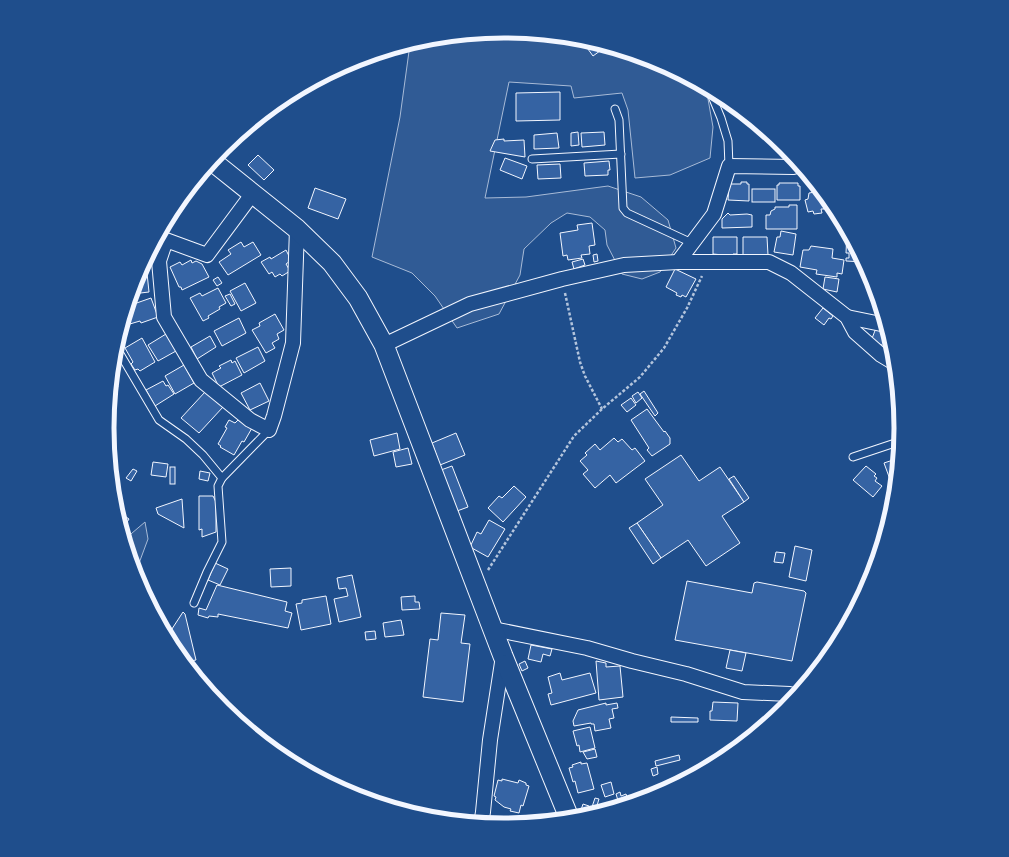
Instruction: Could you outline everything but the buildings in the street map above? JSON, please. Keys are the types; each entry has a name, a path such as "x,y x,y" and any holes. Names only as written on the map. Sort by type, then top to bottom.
{"street":[{"path":"217,165 297,229 332,263 358,298 384,345 476,588 567,814"},
{"path":"678,262 714,214 729,166 794,167"},
{"path":"252,193 207,255 166,240 159,261 164,317 201,380 250,420 269,430 293,343 297,229"},
{"path":"384,345 470,304 562,279 624,265 678,262 769,262 791,273 847,317 855,332 881,355 888,359"},
{"path":"847,317 881,323"},
{"path":"493,629 587,648 632,662 686,674 743,692 790,694"},
{"path":"482,818 490,740 503,656"}],"lane":[{"path":"713,99 728,141 729,166"},
{"path":"615,109 619,120 623,208 627,213 692,243"},
{"path":"532,159 620,154"},
{"path":"121,356 159,420 186,439 203,455 222,478"},
{"path":"194,603 222,542 218,486 222,478 269,430"},
{"path":"853,457 894,443"}],"path":[{"path":"476,588 574,436 602,409 640,377 664,348 687,308 710,262"},
{"path":"562,279 580,362 585,376 602,409"}],"shaded area":[{"path":"504,38 555,41 606,51 654,68 677,78 704,93 708,99 713,127 710,158 670,175 635,178 628,110 622,93 574,98 571,86 509,82 485,198 526,197 608,186 641,197 668,220 676,248 660,272 642,279 622,274 607,245 605,230 590,217 567,213 551,223 524,249 520,275 499,314 457,328 435,296 412,273 372,257 400,117 409,50 454,41"},
{"path":"145,522 148,539 139,564 135,554 129,536"}]}
